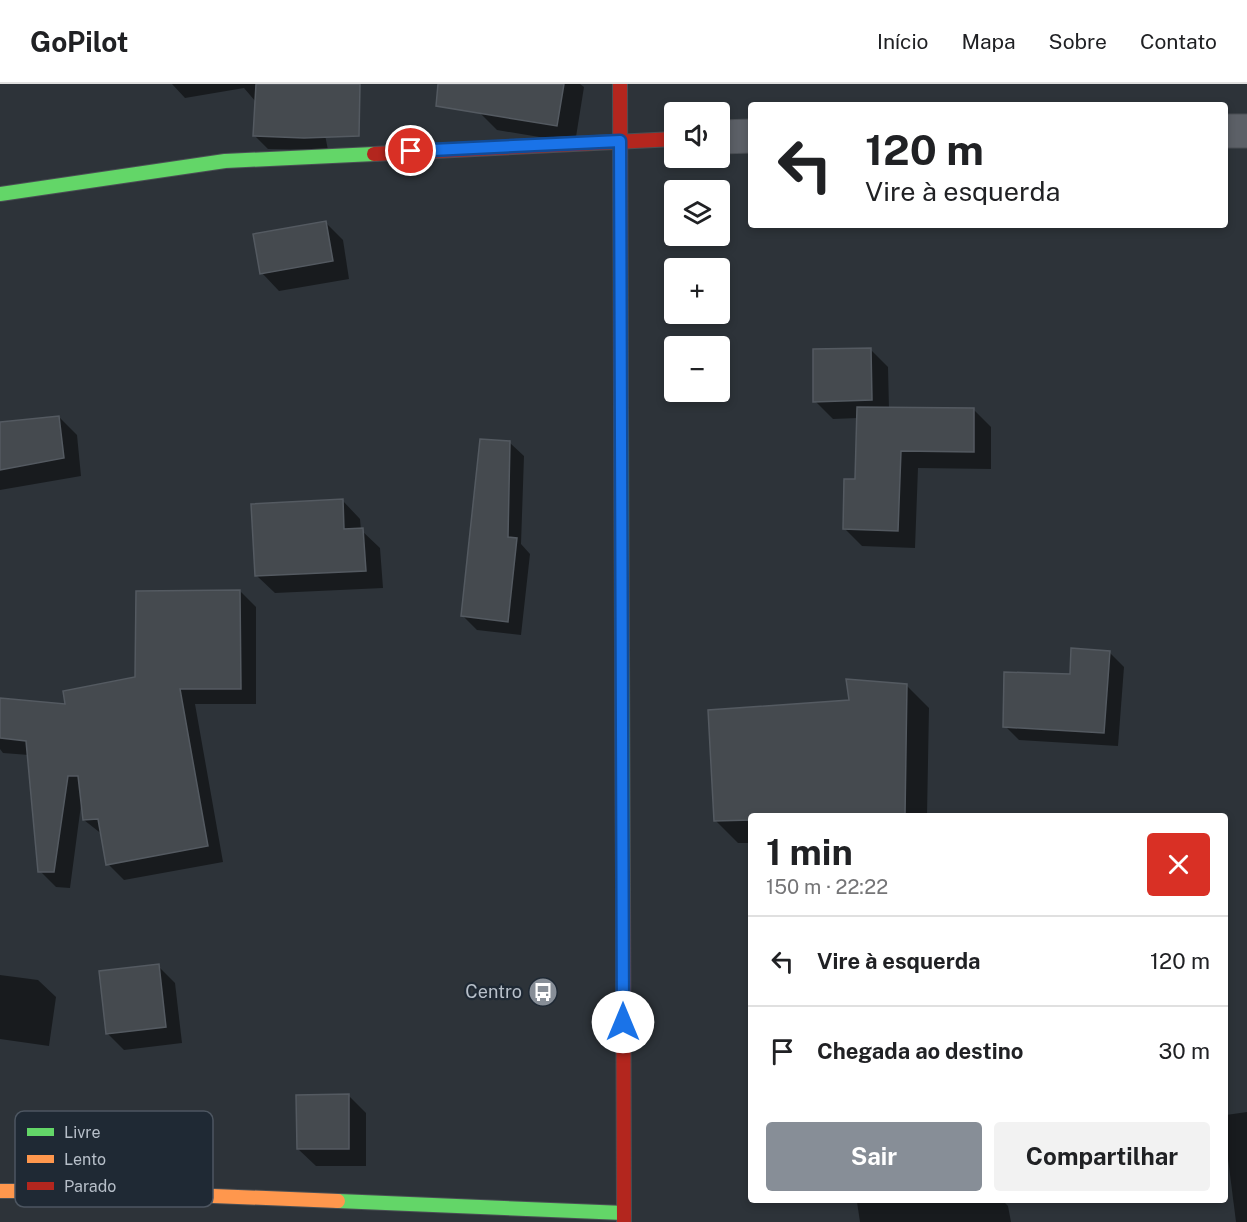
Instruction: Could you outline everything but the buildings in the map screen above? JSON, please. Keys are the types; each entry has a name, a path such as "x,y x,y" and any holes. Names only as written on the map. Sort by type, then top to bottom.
{"main road":[{"path":"213,1197 624,1217 620,84"},
{"path":"0,194 225,160 664,139"}],"street":[{"path":"1228,131 1247,131"},
{"path":"730,137 748,136"}],"traffic: fast":[{"path":"0,194 225,161 374,154"},
{"path":"621,405 623,888"},
{"path":"338,1201 624,1213"}],"traffic: slow":[{"path":"0,1191 15,1191"},
{"path":"213,1196 338,1201"}],"traffic: jam":[{"path":"620,84 621,405"},
{"path":"374,154 664,140"},
{"path":"623,888 624,1222"}],"place":[{"name":"Centro","path":"543,992"}],"route":[{"path":"411,151 620,141 623,1022"}]}
